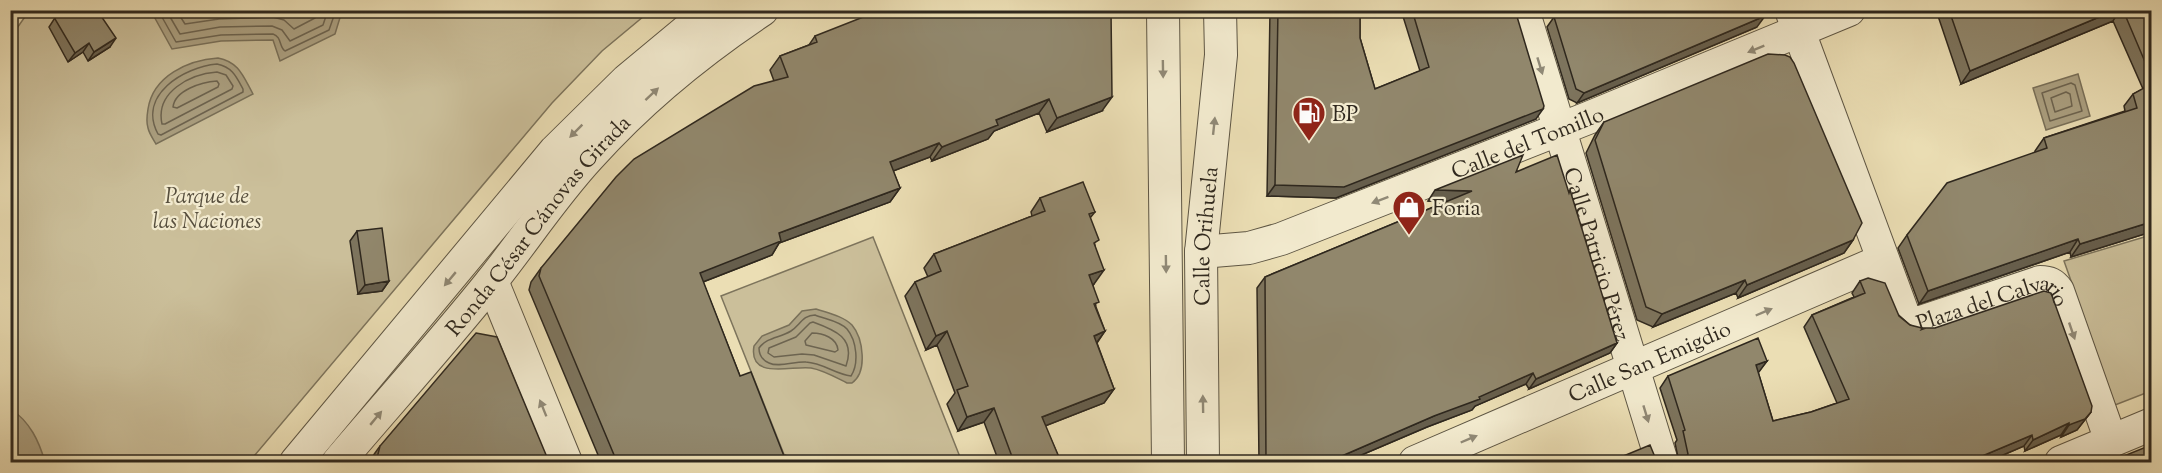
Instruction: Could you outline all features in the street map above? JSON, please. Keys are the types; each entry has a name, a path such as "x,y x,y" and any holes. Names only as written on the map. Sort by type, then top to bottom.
{"street":[{"name":"Ronda César Cánovas Girada","path":"296,462 555,151 627,80 715,10"},
{"name":"Ronda César Cánovas Girada","path":"338,462 492,281 588,157 657,90 726,34 762,10"},
{"name":"Calle Orihuela","path":"1163,10 1168,462"},
{"name":"Calle Orihuela","path":"1203,462 1201,252 1221,55 1220,10"},
{"name":"Calle Patricio Pérez","path":"1523,10 1662,462"},
{"name":"Calle del Tomillo","path":"1201,252 1217,252 1265,244 1560,129 1795,21 1849,10"},
{"path":"1795,21 1884,260"},
{"name":"Calle San Emigdio","path":"1415,462 1884,260"},
{"name":"Plaza del Calvario","path":"1884,260 1903,313 1907,319 1914,322 1921,322 2040,282 2054,285 2111,441"},
{"path":"492,281 566,462"},
{"path":"2061,462 2151,424"}],"green space":[{"name":"Parque de las Naciones","path":"29,11 650,11 602,51 552,103 249,462 11,462 10,38"},
{"path":"2151,235 2151,391 2115,405 2064,261"},
{"path":"873,237 960,457 946,462 787,462 721,296"}],"water":[{"path":"151,11 342,11 335,34 280,61 273,40 221,41 172,49"},
{"path":"218,58 236,66 253,94 156,144 149,130 147,118 151,97 157,87 164,79 184,66"},
{"path":"2078,74 2090,116 2046,130 2033,88"},
{"path":"816,309 844,319 856,331 861,346 862,363 857,378 852,383 811,368 765,368 758,364 754,357 754,346 762,336 789,325 802,311"},
{"path":"11,409 33,433 45,462 13,462 10,457"}],"building":[{"path":"60,10 97,10 116,38 94,52 89,43 75,53 55,19"},
{"path":"881,10 1111,10 1112,97 1057,118 1049,99 996,120 998,125 942,147 939,143 890,162 900,188 779,233 781,241 700,273 740,376 751,372 784,456 768,462 617,462 539,276 541,268 616,177 634,159 754,86 788,77 780,56 817,42 815,36"},
{"path":"1278,10 1360,10 1360,38 1375,89 1429,67 1412,10 1515,10 1543,109 1344,187 1275,185"},
{"path":"1572,10 1765,10 1765,16 1584,93 1576,89 1554,17"},
{"path":"1949,10 2116,10 1970,71"},
{"path":"2123,10 2151,10 2151,76"},
{"path":"1768,54 1785,55 1790,57 1794,63 1862,223 1853,240 1747,285 1745,280 1662,314 1646,307 1595,140 1604,122"},
{"path":"2151,84 2151,222 2080,244 2078,239 1928,291 1907,235 1947,183 2047,148 2044,138 2137,108 2133,94"},
{"path":"1523,155 1516,172 1557,155 1617,343 1536,379 1533,373 1479,397 1480,399 1434,416 1328,462 1266,462 1265,277 1472,191 1435,190"},
{"path":"1083,182 1095,212 1089,214 1099,240 1094,243 1104,270 1089,275 1099,302 1094,304 1105,331 1094,336 1114,389 1042,417 1061,462 1014,462 994,408 967,417 957,390 968,386 947,331 936,336 915,282 941,271 934,254 1045,211 1040,198"},
{"path":"382,228 389,281 365,285 357,231"},
{"path":"1868,278 1885,283 1899,316 1910,325 1922,328 1935,328 2044,291 2051,293 2092,406 2091,412 2085,419 2069,425 2069,423 2033,440 2032,435 1968,462 1683,462 1688,454 1683,431 1685,430 1668,376 1758,338 1767,361 1756,365 1773,421 1811,412 1849,399 1812,315 1865,293 1860,281"},
{"path":"476,333 497,337 549,462 376,462 380,446"},
{"path":"1650,445 1657,462 1609,462"},
{"path":"2151,445 2151,462 2109,462"}],"place":[{"name":"BP","path":"1309,142"},
{"name":"Foria","path":"1409,236"}]}
